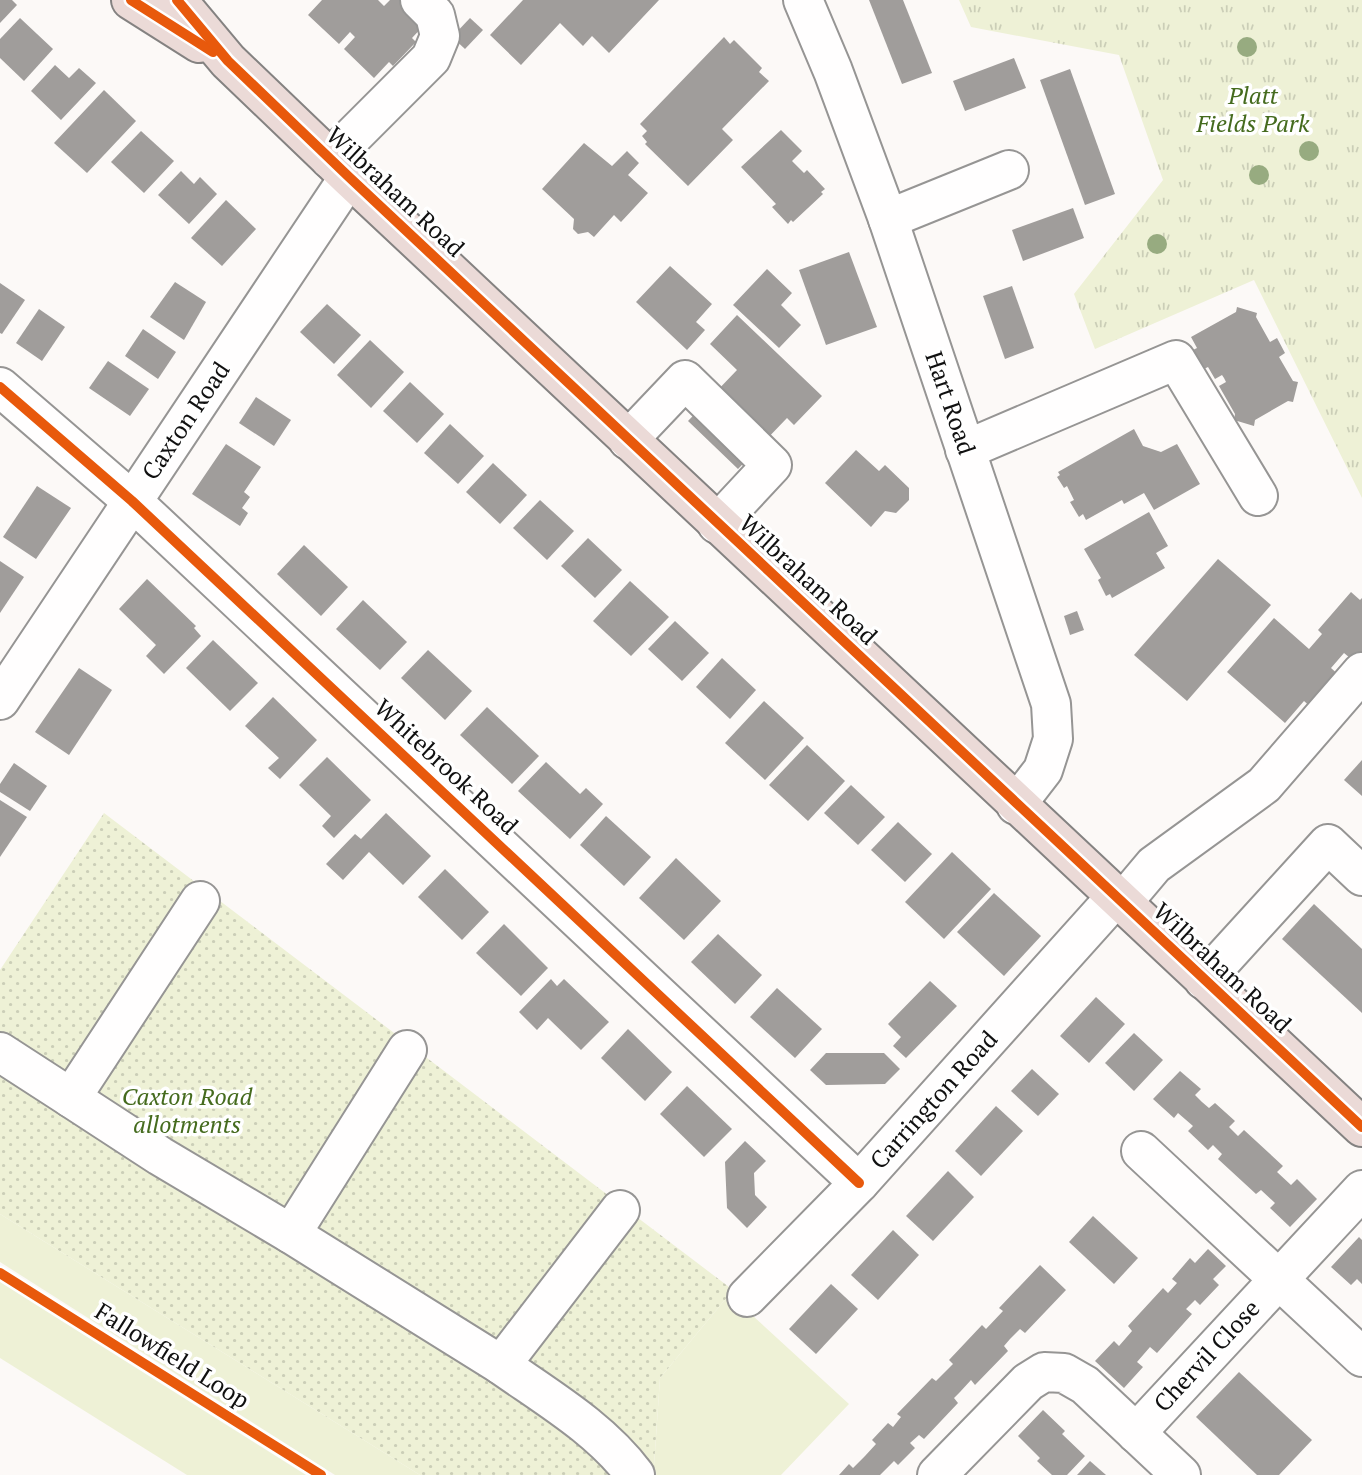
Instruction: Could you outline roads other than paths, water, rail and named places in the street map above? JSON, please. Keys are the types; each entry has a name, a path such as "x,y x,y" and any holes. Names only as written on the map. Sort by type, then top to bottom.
{"highway":[{"name":"Wilbraham Road","path":"131,0 228,61"},
{"name":"Wilbraham Road","path":"177,0 228,61 339,168 1362,1127"}],"street":[{"name":"Caxton Road","path":"0,700 132,501 339,168 431,58 440,36 435,15 420,0"},
{"name":"Hart Road","path":"803,0 833,71 888,219 1051,704 1053,739 1043,770 1016,805"},
{"path":"888,219 1009,170"},
{"path":"965,450 1176,360 1258,496"},
{"path":"628,440 685,380 772,465 717,524"},
{"name":"Whitebrook Road","path":"0,387 132,501 859,1183"},
{"name":"Carrington Road","path":"747,1297 859,1183 1154,865 1264,785 1362,672"},
{"path":"1204,979 1328,844 1362,876"},
{"path":"71,1098 200,901"},
{"path":"291,1234 407,1050"},
{"path":"0,1052 160,1156 501,1365 574,1416 618,1452 635,1475"},
{"name":"Chervil Close","path":"1141,1151 1362,1357"},
{"name":"Chervil Close","path":"1136,1433 1362,1190"},
{"path":"501,1365 620,1210"},
{"name":"Chervil Close","path":"937,1475 1028,1381 1044,1372 1064,1373 1085,1385 1181,1475"}],"park label":[{"name":"Platt Fields Park","path":"1253,110"},
{"name":"Caxton Road allotments","path":"187,1111"}]}
